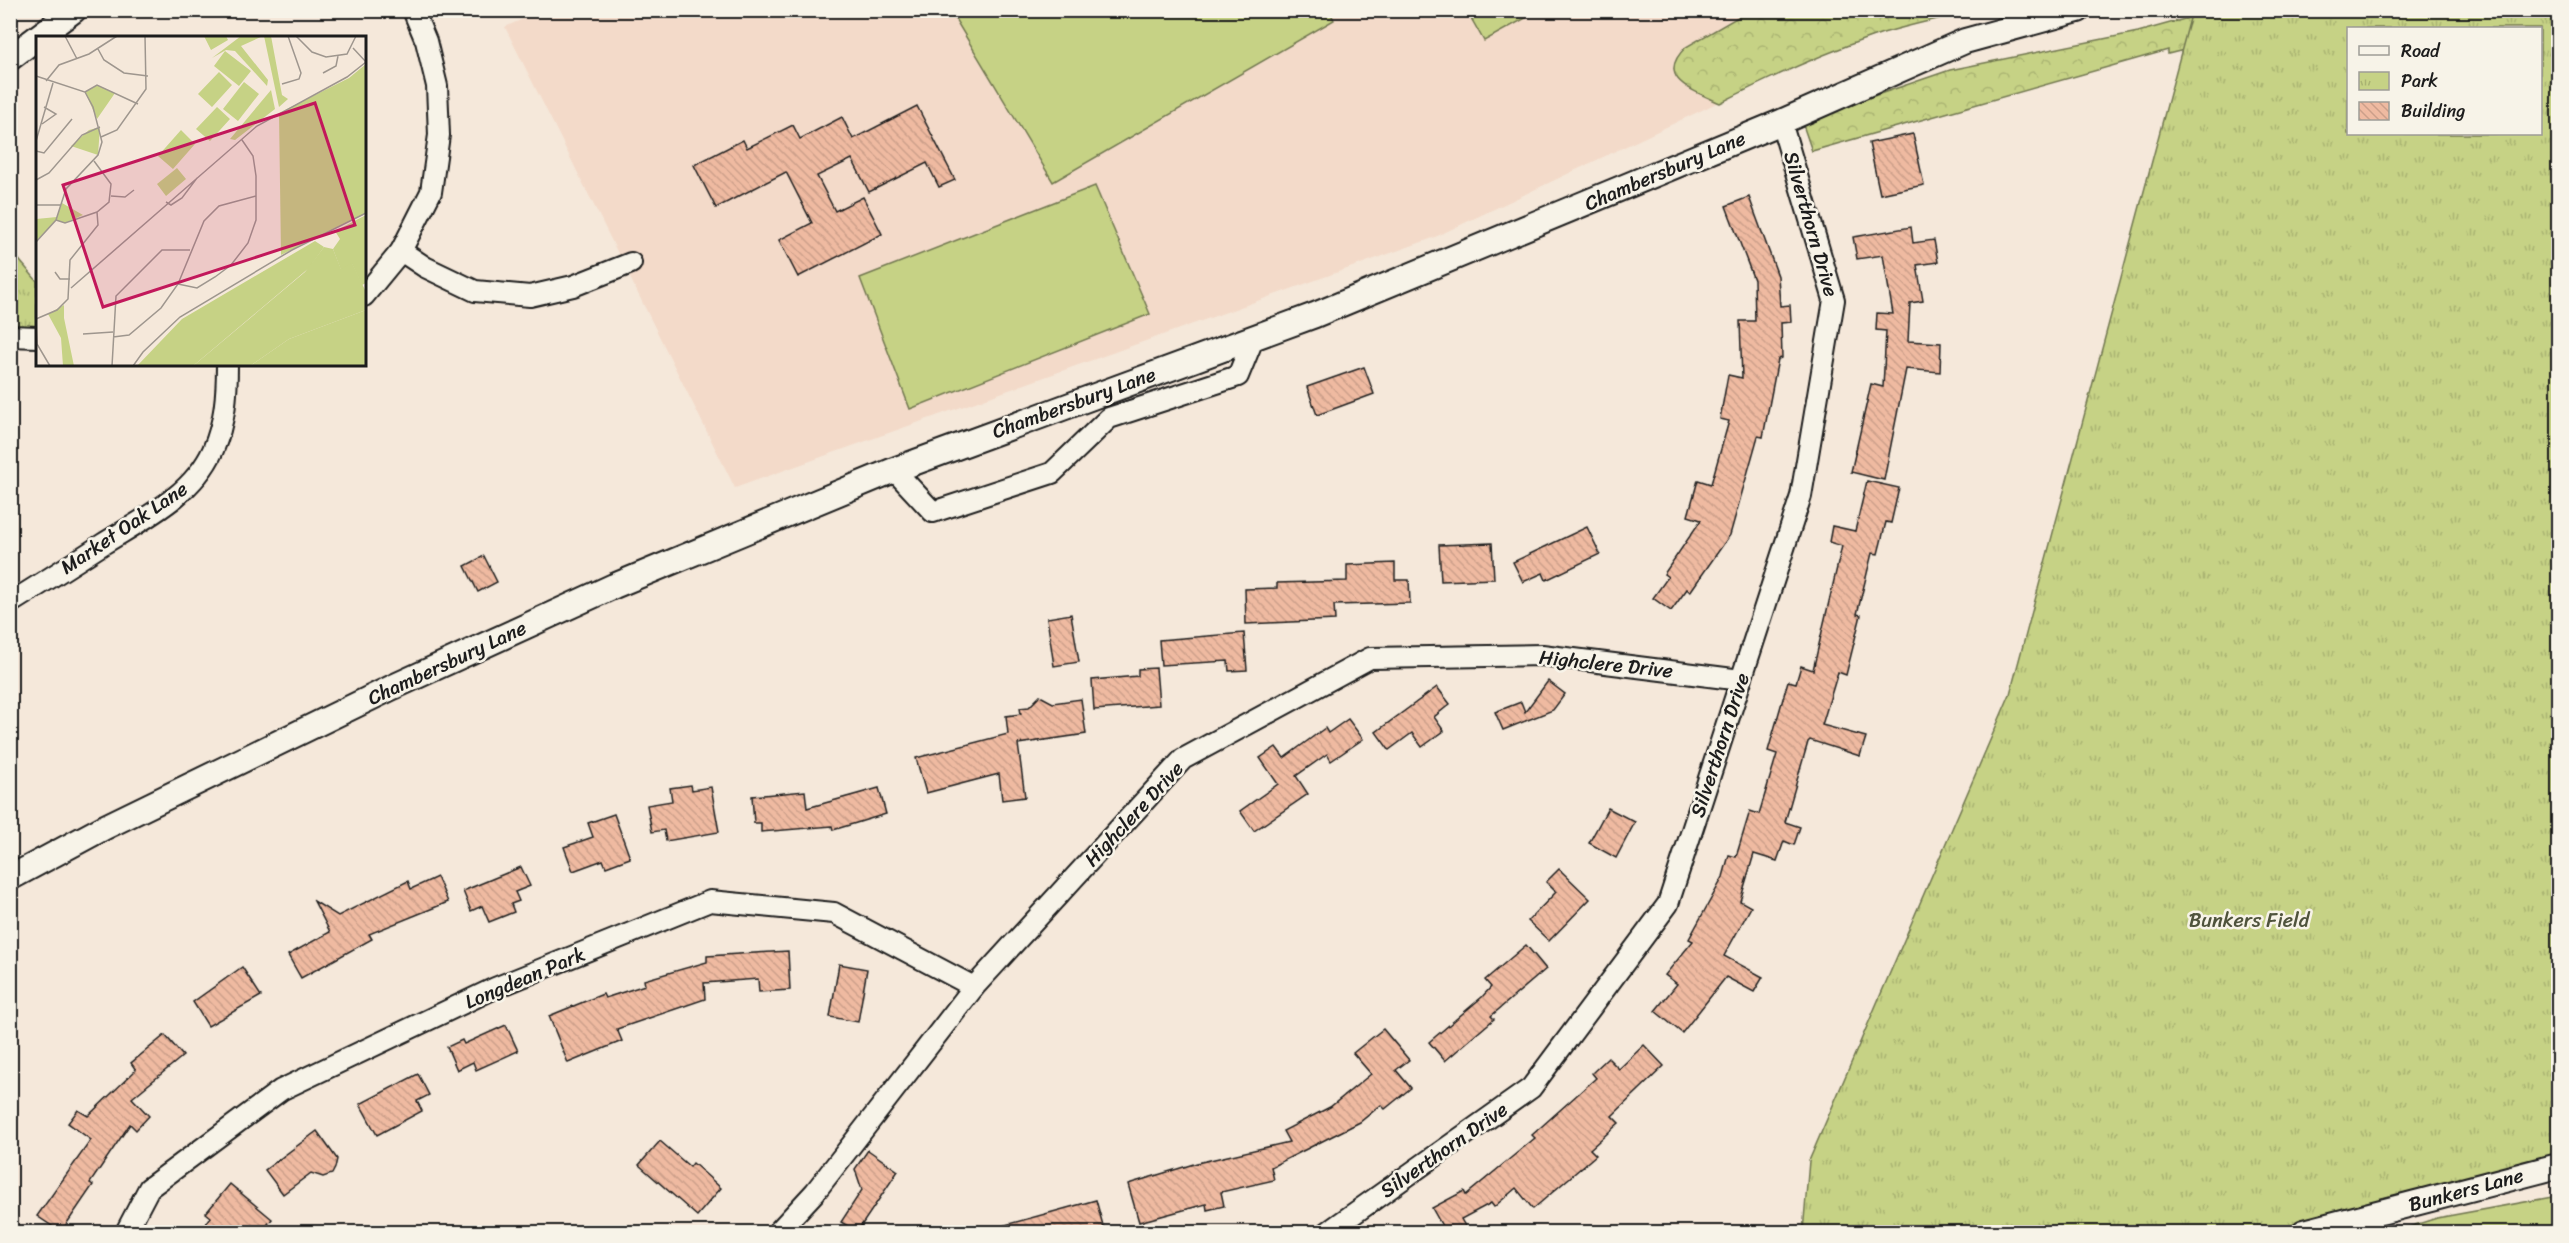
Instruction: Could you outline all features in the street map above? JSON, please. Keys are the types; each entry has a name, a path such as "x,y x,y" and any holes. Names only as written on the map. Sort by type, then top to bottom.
{"street":[{"path":"39,36 74,10"},
{"path":"366,294 401,251 431,192 439,135 437,86 426,41 413,10"},
{"name":"Chambersbury Lane","path":"10,878 105,828 393,687 614,586 894,470 1254,337 1554,217 1781,122 1965,41 2078,10"},
{"path":"10,58 36,38"},
{"name":"Silverthorn Drive","path":"1328,1233 1531,1088 1668,904 1801,496 1834,300 1781,122"},
{"path":"401,251 426,267 475,291 530,296 573,286 631,262"},
{"path":"10,336 36,337"},
{"name":"Chambersbury Lane","path":"894,470 933,512 1052,473 1109,418 1238,376 1254,337"},
{"name":"Market Oak Lane","path":"10,603 168,502 195,479 212,451 223,421 227,397 227,366"},
{"name":"Highclere Drive","path":"778,1233 815,1192 974,987 1183,759 1370,658 1542,655 1741,680"},
{"name":"Longdean Park","path":"126,1233 149,1188 281,1090 495,988 710,901 834,914 974,987"},
{"name":"Bunkers Lane","path":"2304,1233 2559,1166"}],"shaded area":[{"path":"543,10 599,12 1967,11 1873,36 1784,71 1433,238 735,488 505,27"}],"green space":[{"path":"966,10 1329,10 1334,20 1053,182 954,17"},
{"path":"1750,10 1969,11 1895,30 1852,44 1794,67 1720,103 1681,82 1674,68 1677,58 1686,47"},
{"path":"1467,11 1538,11 1484,41"},
{"name":"Bunkers Field","path":"2192,11 2558,11 2558,1166 2284,1232 1803,1232 1809,1161 2010,694"},
{"path":"2213,11 2348,27 2290,23 2168,54 2168,50 1812,151 1803,125 1868,98 1950,70 2138,32"},
{"path":"1095,186 1150,314 910,409 860,278"},
{"path":"10,249 36,280 36,337 11,336"},
{"path":"2558,1196 2558,1232 2393,1232 2437,1218"}],"building":[{"path":"917,106 955,180 939,187 927,163 869,192 852,159 817,176 835,211 863,197 882,234 798,277 779,240 812,223 786,172 716,208 694,165 743,140 747,148 793,125 800,139 842,117 853,139"},
{"path":"1913,134 1924,185 1880,194 1869,143"},
{"path":"1749,197 1778,276 1780,306 1790,305 1791,322 1781,323 1782,358 1778,359 1763,437 1758,436 1730,535 1690,592 1687,589 1671,611 1653,598 1668,577 1664,574 1701,520 1688,516 1698,480 1711,484 1729,421 1720,419 1728,375 1742,378 1740,321 1755,321 1754,280 1726,206"},
{"path":"1911,227 1913,243 1934,240 1938,262 1917,265 1923,301 1910,303 1908,341 1941,343 1940,372 1906,369 1884,480 1851,472 1871,384 1883,387 1886,331 1876,330 1877,313 1893,314 1883,255 1857,259 1853,237"},
{"path":"1364,367 1374,394 1317,415 1307,387"},
{"path":"1867,481 1899,488 1891,523 1886,522 1878,554 1872,553 1857,614 1861,615 1846,675 1838,672 1822,725 1866,737 1860,756 1810,740 1808,742 1785,822 1800,827 1794,845 1784,841 1777,861 1754,854 1740,901 1751,907 1724,956 1763,977 1754,992 1726,977 1682,1033 1655,1011 1677,984 1665,975 1693,941 1689,939 1723,877 1729,855 1736,857 1750,811 1759,814 1777,754 1768,751 1788,681 1796,683 1801,666 1813,670 1842,546 1829,542 1832,526 1855,531"},
{"path":"1587,527 1600,554 1546,580 1543,573 1523,582 1513,562"},
{"path":"1492,543 1494,579 1441,581 1439,545"},
{"path":"484,556 497,582 478,592 465,566"},
{"path":"1395,563 1395,580 1409,580 1410,603 1334,605 1335,620 1246,624 1245,589 1277,588 1277,583 1347,581 1347,565"},
{"path":"1071,614 1079,662 1054,666 1047,618"},
{"path":"1244,633 1247,670 1229,671 1228,661 1161,665 1159,640"},
{"path":"1156,668 1159,705 1094,710 1092,680 1138,676 1138,669"},
{"path":"1548,681 1565,694 1553,710 1503,730 1495,712 1521,702 1525,712"},
{"path":"1437,687 1450,704 1434,717 1444,731 1422,747 1412,733 1389,750 1376,732"},
{"path":"1040,696 1053,703 1081,699 1086,734 1018,744 1025,797 1002,800 999,774 926,793 916,758 1008,734 1006,716 1021,714 1020,708 1029,707"},
{"path":"1348,719 1363,739 1331,761 1327,754 1296,776 1308,794 1254,831 1240,811 1278,784 1260,758 1276,747 1284,758 1325,728 1328,733"},
{"path":"691,785 692,790 711,787 719,832 666,841 664,830 652,832 647,805 672,801 670,788"},
{"path":"879,788 886,814 833,830 832,826 761,832 761,823 754,823 752,796 805,791 807,808"},
{"path":"1608,808 1635,822 1616,858 1589,843"},
{"path":"614,814 630,858 606,867 603,860 573,871 564,847 593,837 588,823"},
{"path":"521,867 530,886 515,892 519,901 511,904 514,912 489,922 482,906 471,911 463,891"},
{"path":"1559,869 1590,899 1549,941 1528,921 1556,892 1546,882"},
{"path":"437,877 448,902 369,934 372,939 301,978 288,955 330,932 314,901 338,916 408,881 411,889"},
{"path":"1526,945 1546,969 1491,1016 1494,1019 1445,1061 1429,1042 1482,997 1491,987 1485,980"},
{"path":"788,951 790,990 759,992 758,979 704,983 705,999 617,1029 622,1041 568,1063 549,1016 603,994 605,998 645,985 644,980 707,962 707,956"},
{"path":"839,964 867,969 858,1022 830,1017"},
{"path":"242,967 261,996 208,1026 193,1002"},
{"path":"506,1025 518,1051 476,1070 473,1062 457,1070 447,1047 462,1040 464,1044"},
{"path":"1383,1029 1409,1060 1396,1070 1411,1088 1385,1109 1381,1105 1360,1122 1271,1167 1274,1180 1221,1192 1224,1206 1207,1210 1206,1204 1139,1222 1128,1184 1197,1163 1289,1142 1283,1131 1330,1107 1371,1074 1353,1053"},
{"path":"165,1035 183,1056 132,1098 149,1116 136,1130 130,1124 90,1183 93,1185 61,1232 37,1216 91,1140 68,1123 78,1110 88,1116 136,1070 131,1063"},
{"path":"1644,1045 1664,1066 1612,1116 1619,1123 1590,1149 1596,1155 1533,1209 1516,1188 1494,1207 1491,1203 1461,1219 1469,1233 1446,1233 1432,1208 1464,1191 1466,1195 1535,1138 1532,1135 1596,1078 1592,1073 1608,1058 1619,1069"},
{"path":"418,1074 429,1095 417,1101 422,1111 377,1135 360,1104"},
{"path":"317,1131 337,1159 332,1174 323,1177 311,1173 283,1194 265,1170"},
{"path":"660,1141 690,1167 693,1163 721,1188 697,1216 639,1165"},
{"path":"868,1150 898,1171 857,1232 841,1222 862,1190 855,1169"},
{"path":"230,1184 272,1219 261,1233 198,1233 211,1217 206,1213"},
{"path":"1096,1200 1104,1229 1093,1233 999,1233 998,1227"}]}
